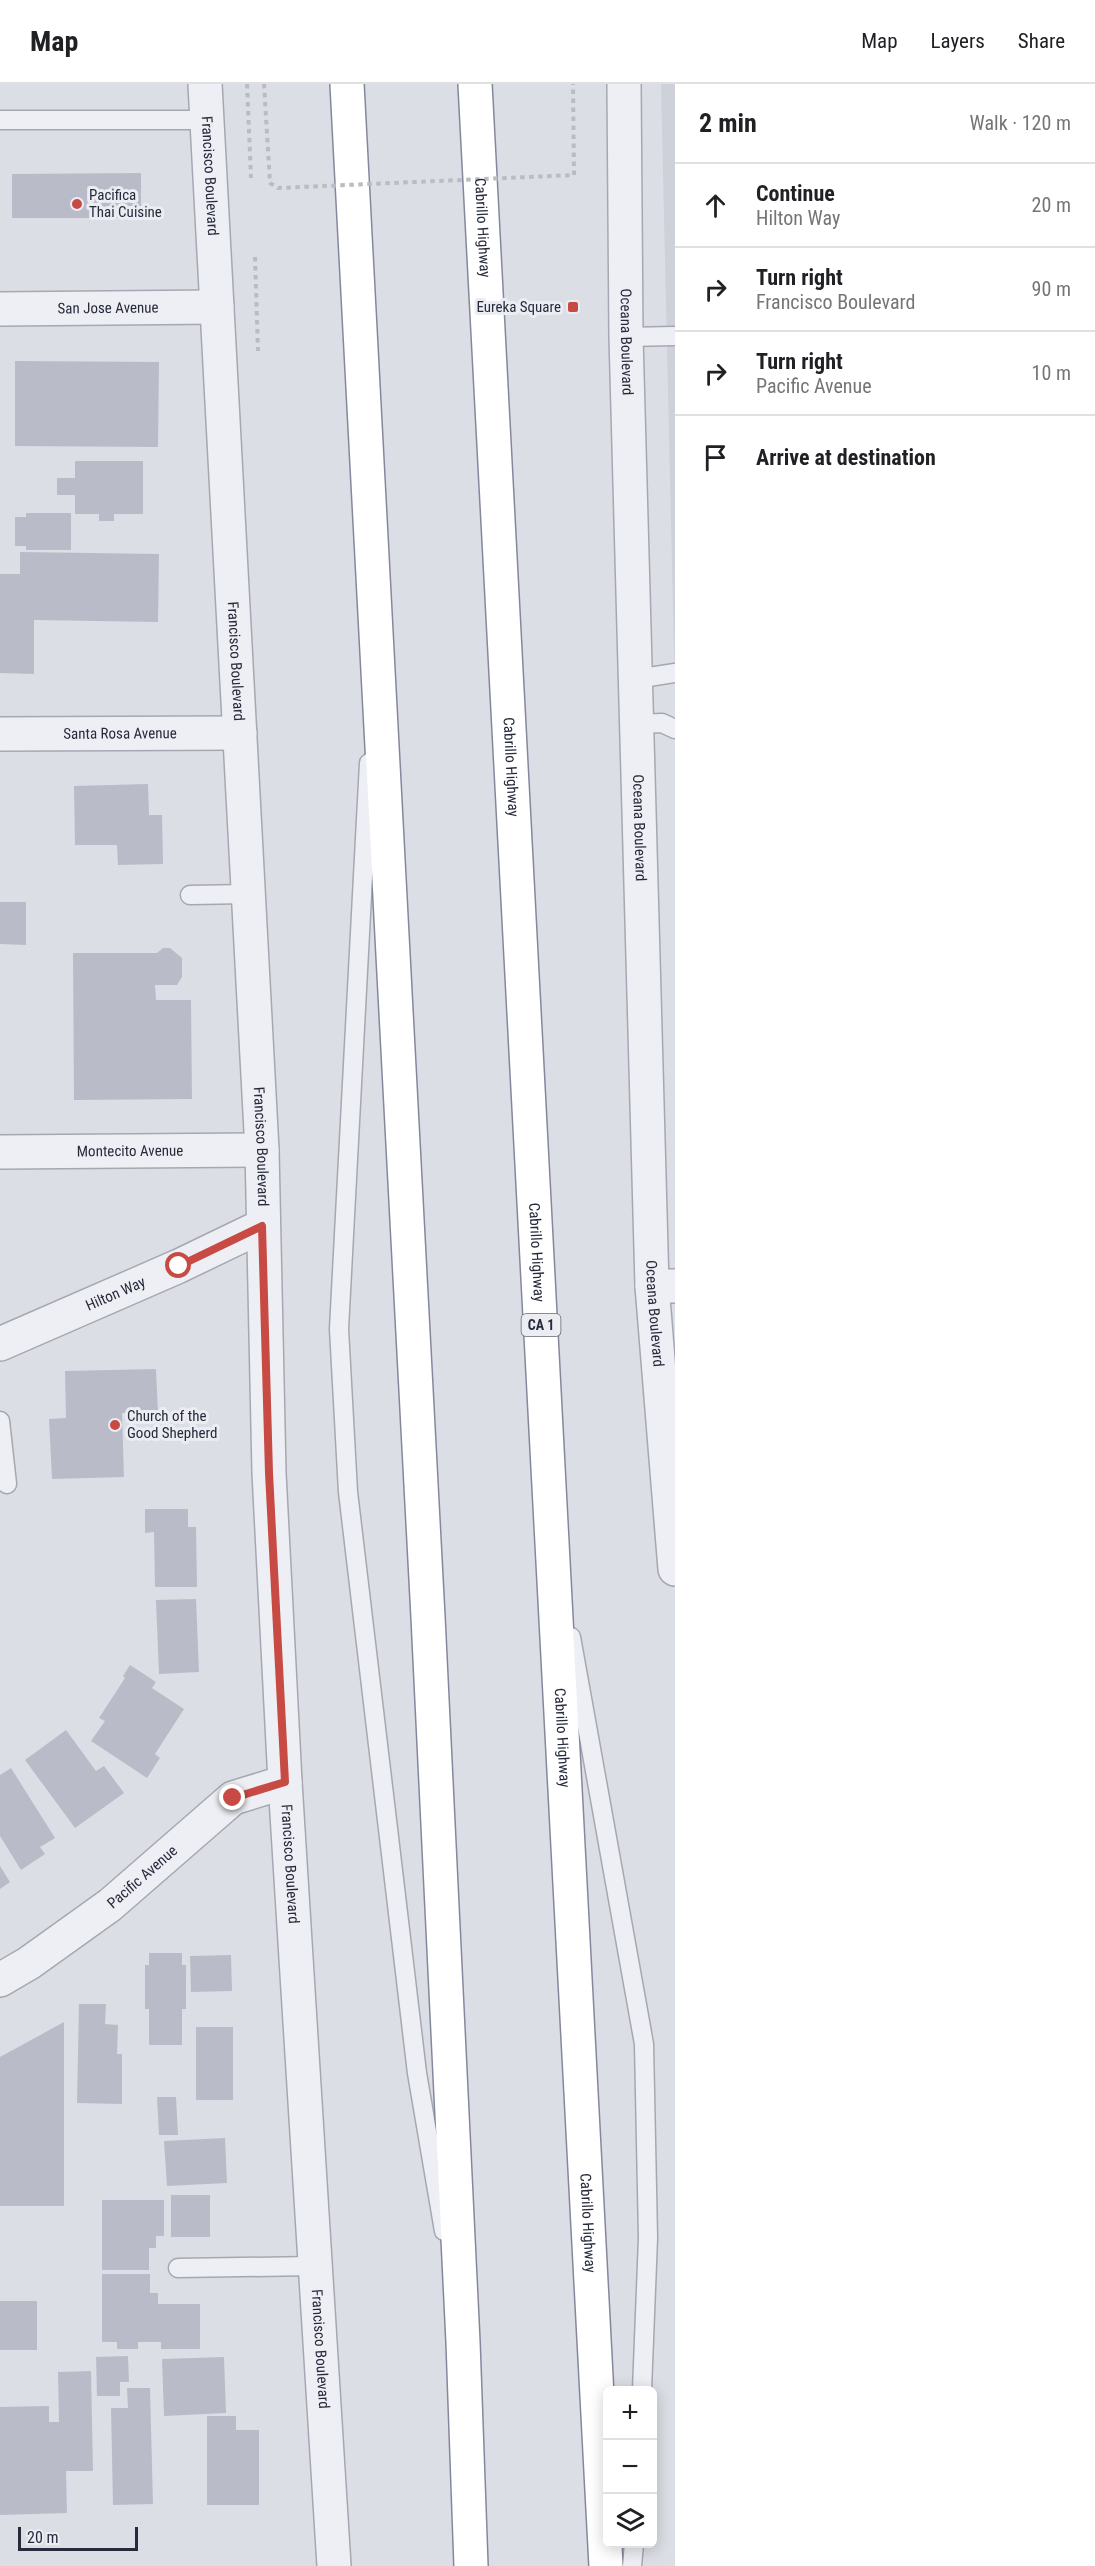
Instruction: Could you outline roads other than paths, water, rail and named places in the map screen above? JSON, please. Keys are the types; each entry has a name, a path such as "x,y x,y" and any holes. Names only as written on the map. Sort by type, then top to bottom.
{"highway":[{"path":"347,84 463,2342 471,2566"},
{"name":"Cabrillo Highway","path":"475,84 606,2566"}],"street":[{"name":"Francisco Boulevard","path":"205,84 262,1150 269,1473 285,1782 334,2566"},
{"name":"Oceana Boulevard","path":"624,84 626,337 637,724 675,1569"},
{"name":"San Jose Avenue","path":"0,309 217,308"},
{"name":"Santa Rosa Avenue","path":"0,734 240,733"},
{"name":"Montecito Avenue","path":"0,1152 262,1150"},
{"name":"Hilton Way","path":"0,1344 179,1266 262,1226"},
{"name":"Pacific Avenue","path":"0,1980 29,1964 110,1905 233,1798 285,1782"}],"lane":[{"path":"0,120 207,120"},
{"path":"626,337 675,336"},
{"path":"376,629 339,1329 348,1492 404,1968 417,2073 463,2342"},
{"path":"636,679 675,673"},
{"path":"637,724 662,723 675,729"},
{"path":"190,895 248,894"},
{"path":"0,1421 7,1484"},
{"path":"553,1539 644,2044 648,2238 642,2386"},
{"path":"178,2268 315,2266"},
{"path":"632,2566 634,2548"}],"place":[{"name":"Pacifica Thai Cuisine","path":"77,204"},
{"name":"Eureka Square","path":"573,307"},
{"name":"Church of the Good Shepherd","path":"115,1425"}]}
